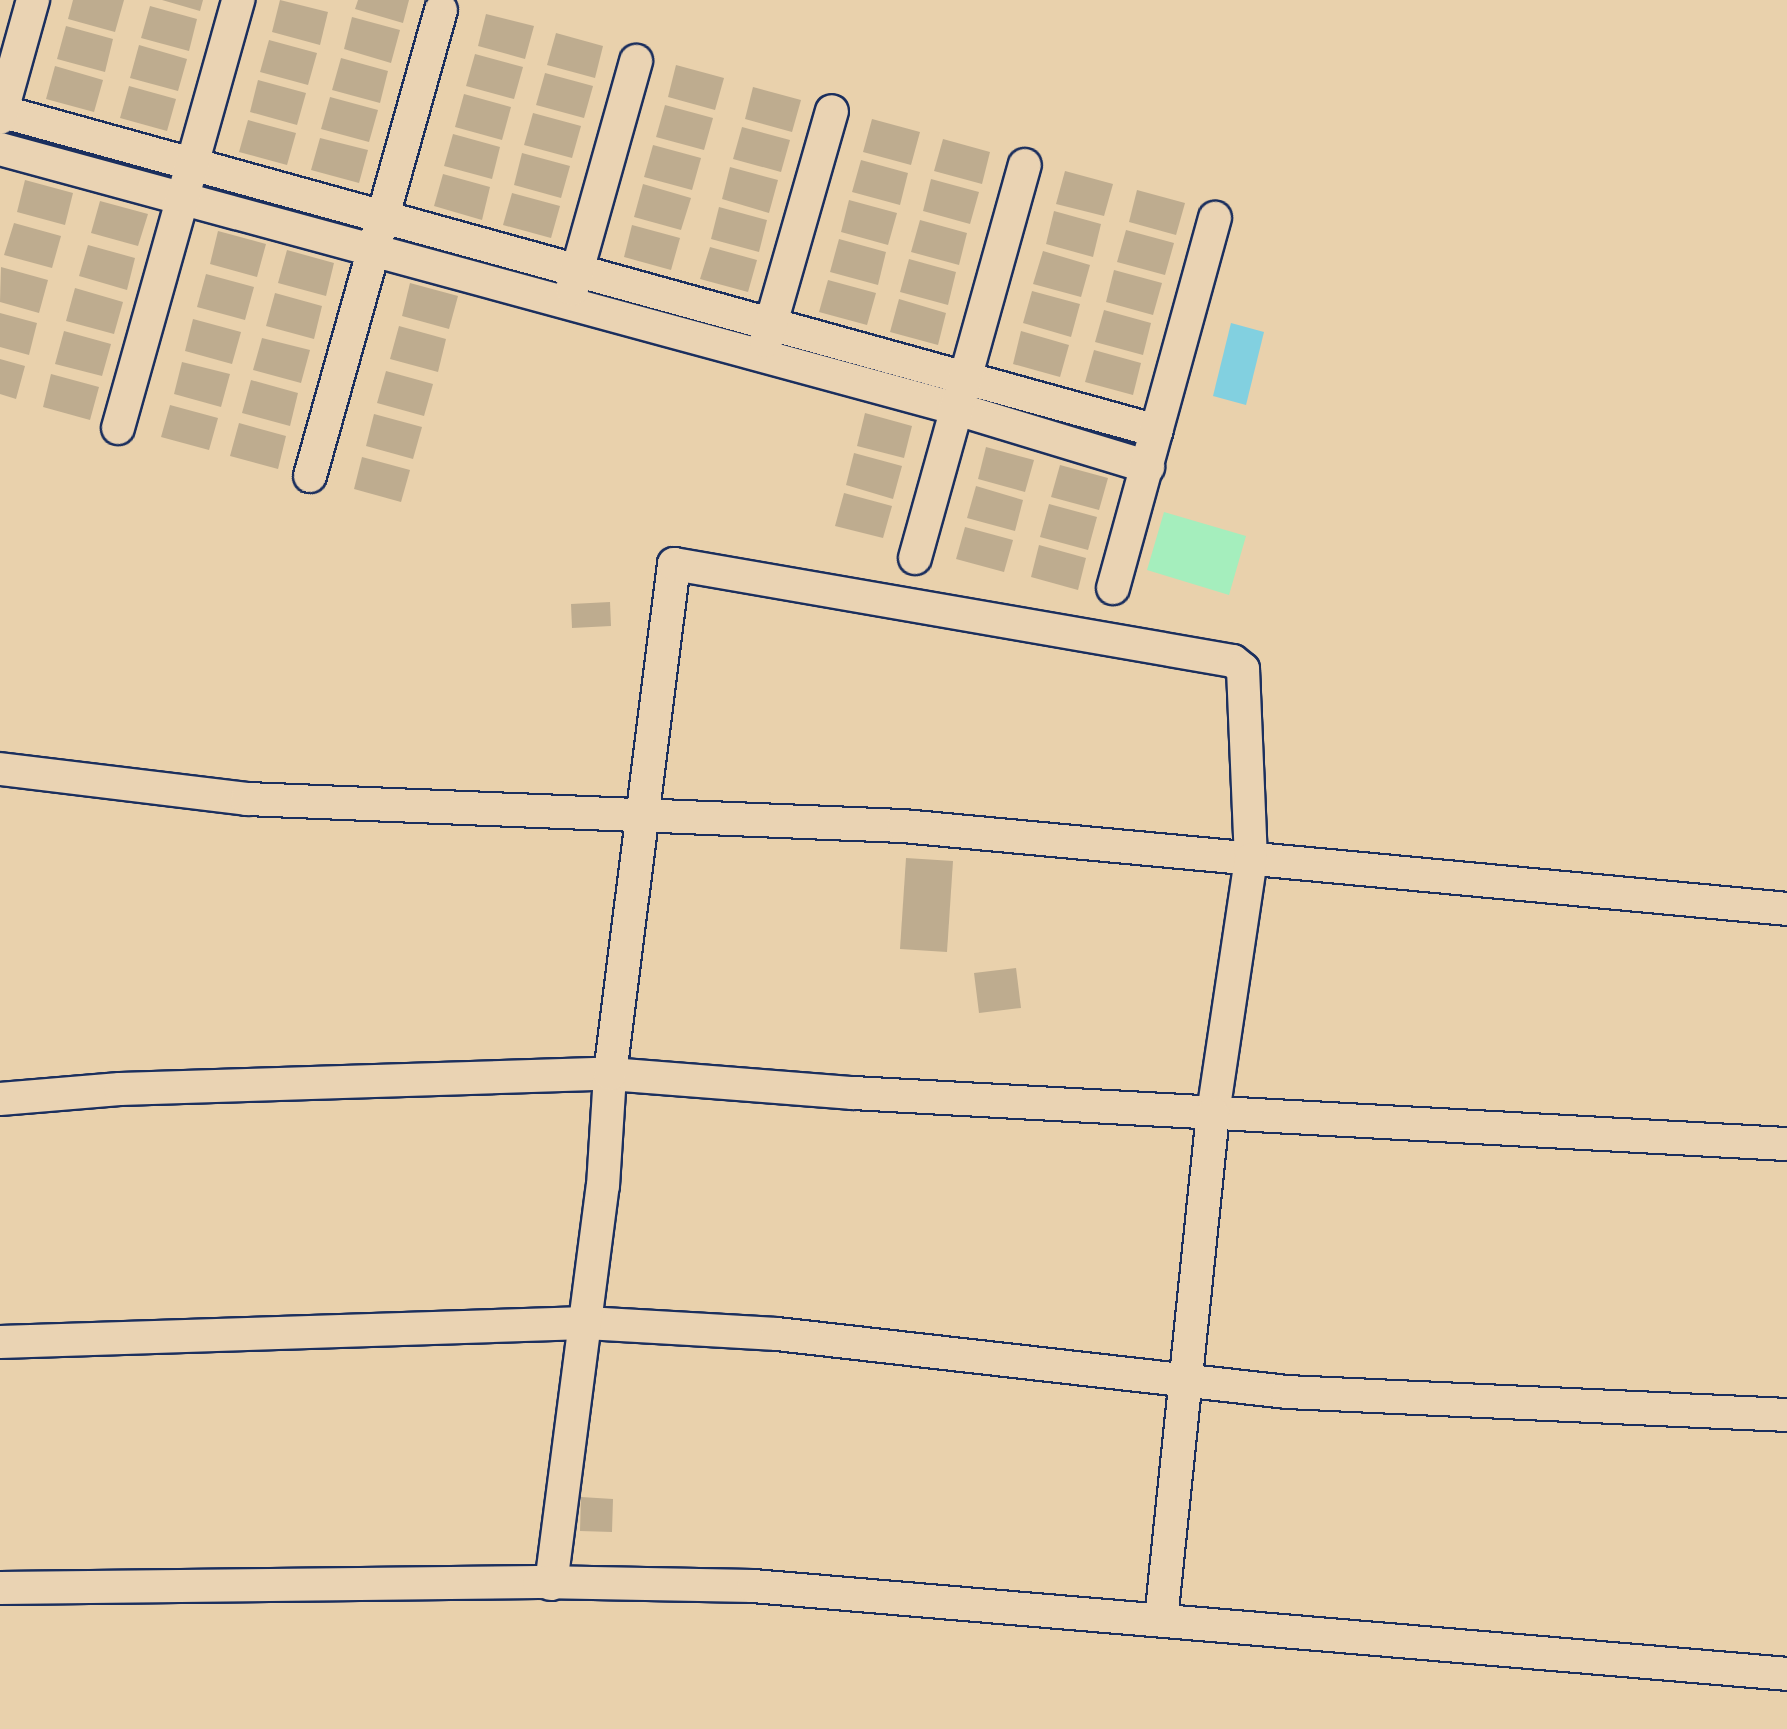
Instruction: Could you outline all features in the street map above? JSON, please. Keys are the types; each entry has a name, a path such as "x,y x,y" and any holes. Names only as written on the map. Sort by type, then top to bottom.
{"street":[{"path":"33,0 1,114 577,268 1157,431"},
{"path":"118,428 238,0"},
{"path":"310,476 441,10"},
{"path":"568,303 636,61"},
{"path":"762,355 832,111"},
{"path":"0,149 954,408 1147,467"},
{"path":"915,558 954,408 1024,165"},
{"path":"1113,588 1215,218"},
{"path":"551,1584 603,1186 610,1074 674,564 1233,660 1243,670 1246,682 1251,859 1213,1114 1161,1620"},
{"path":"0,769 247,799 644,813 903,826 1787,909"},
{"path":"0,1099 120,1089 610,1074 1213,1114 1787,1144"},
{"path":"0,1342 586,1323 777,1334 1287,1392 1787,1415"},
{"path":"0,1588 551,1584 753,1586 1787,1674"}],"green space":[{"path":"1164,512 1246,536 1229,595 1147,570"}],"water":[{"path":"1231,323 1264,332 1246,405 1213,396"}],"building":[{"path":"73,0 124,0 115,32 68,19"},
{"path":"162,0 203,0 200,11"},
{"path":"280,0 328,12 320,45 272,32"},
{"path":"358,0 409,0 403,23 355,9"},
{"path":"150,6 197,19 189,51 141,38"},
{"path":"486,14 534,26 525,59 478,46"},
{"path":"352,17 400,30 391,63 344,49"},
{"path":"66,26 113,39 105,72 57,59"},
{"path":"556,33 603,46 595,78 547,65"},
{"path":"269,40 317,53 308,85 260,72"},
{"path":"139,45 187,59 178,91 130,78"},
{"path":"475,54 523,67 514,99 466,86"},
{"path":"341,58 388,71 380,103 332,90"},
{"path":"676,65 724,78 715,110 668,97"},
{"path":"55,66 103,80 94,112 46,99"},
{"path":"545,73 593,86 584,118 536,105"},
{"path":"258,80 306,93 297,125 250,112"},
{"path":"129,86 176,99 167,131 120,118"},
{"path":"753,87 801,100 792,132 745,119"},
{"path":"464,94 511,107 502,140 455,127"},
{"path":"330,97 378,110 369,142 321,129"},
{"path":"665,105 713,118 704,150 656,137"},
{"path":"533,113 581,126 572,158 524,145"},
{"path":"872,119 920,132 911,165 863,152"},
{"path":"248,120 296,133 287,165 239,152"},
{"path":"742,127 790,140 781,172 733,159"},
{"path":"453,134 500,147 492,179 444,166"},
{"path":"320,138 368,150 359,183 311,170"},
{"path":"943,139 990,152 982,184 934,171"},
{"path":"653,145 701,158 692,190 644,177"},
{"path":"522,153 570,166 561,198 514,185"},
{"path":"861,160 908,173 900,205 852,192"},
{"path":"730,167 778,180 769,213 722,199"},
{"path":"1065,171 1113,184 1104,216 1056,204"},
{"path":"443,174 490,187 482,220 434,206"},
{"path":"931,179 979,192 970,224 923,211"},
{"path":"25,180 73,193 65,225 17,212"},
{"path":"643,184 691,198 681,230 634,217"},
{"path":"1137,190 1185,203 1176,235 1129,222"},
{"path":"512,193 560,206 551,238 503,225"},
{"path":"849,200 897,213 888,245 841,232"},
{"path":"100,201 148,214 138,246 91,233"},
{"path":"719,207 767,220 759,252 711,239"},
{"path":"1054,211 1101,224 1093,257 1046,244"},
{"path":"920,220 967,233 959,265 911,252"},
{"path":"14,223 61,236 52,268 4,255"},
{"path":"632,225 680,238 671,270 624,257"},
{"path":"1126,230 1174,243 1165,275 1117,262"},
{"path":"218,231 266,244 257,277 210,264"},
{"path":"839,239 886,252 878,285 830,272"},
{"path":"88,245 135,258 127,290 79,276"},
{"path":"710,247 757,260 748,292 700,279"},
{"path":"287,250 334,263 326,296 278,283"},
{"path":"1043,251 1090,265 1081,297 1033,284"},
{"path":"909,259 956,272 948,305 900,292"},
{"path":"1,267 48,280 39,313 0,302"},
{"path":"1114,270 1162,283 1153,315 1106,302"},
{"path":"206,274 254,287 245,320 197,307"},
{"path":"828,280 876,293 867,325 819,312"},
{"path":"410,283 458,296 449,329 402,316"},
{"path":"75,288 123,302 114,334 66,321"},
{"path":"1032,291 1080,304 1071,337 1023,323"},
{"path":"275,293 322,306 314,339 266,326"},
{"path":"899,299 946,313 938,345 890,332"},
{"path":"1104,310 1151,323 1143,355 1095,342"},
{"path":"0,313 37,323 29,355 0,347"},
{"path":"193,319 241,332 232,364 185,351"},
{"path":"399,326 446,339 438,372 390,359"},
{"path":"64,331 111,344 102,376 55,364"},
{"path":"1021,331 1069,345 1060,377 1013,364"},
{"path":"262,338 310,350 301,383 253,370"},
{"path":"1094,350 1141,363 1133,395 1085,382"},
{"path":"0,359 25,366 16,399 0,394"},
{"path":"182,362 230,374 221,407 174,394"},
{"path":"386,371 433,384 424,416 377,403"},
{"path":"51,374 99,387 90,420 43,407"},
{"path":"251,380 298,393 290,426 242,413"},
{"path":"170,405 218,418 209,450 161,437"},
{"path":"865,413 912,426 904,458 857,446"},
{"path":"374,414 422,427 413,459 366,446"},
{"path":"239,423 286,436 278,469 230,456"},
{"path":"986,447 1034,460 1025,492 978,479"},
{"path":"854,453 902,466 893,499 846,485"},
{"path":"362,457 410,470 401,502 354,489"},
{"path":"1060,465 1108,478 1099,510 1051,497"},
{"path":"976,486 1023,500 1015,531 967,518"},
{"path":"844,493 892,506 883,538 835,526"},
{"path":"1049,504 1097,517 1088,550 1040,537"},
{"path":"965,527 1013,540 1004,572 956,559"},
{"path":"1039,545 1086,558 1078,590 1031,577"},
{"path":"610,602 611,626 572,628 571,604"},
{"path":"906,858 953,861 947,952 900,949"},
{"path":"1016,968 1021,1008 979,1013 974,973"},
{"path":"581,1497 613,1499 612,1532 580,1531"}]}
